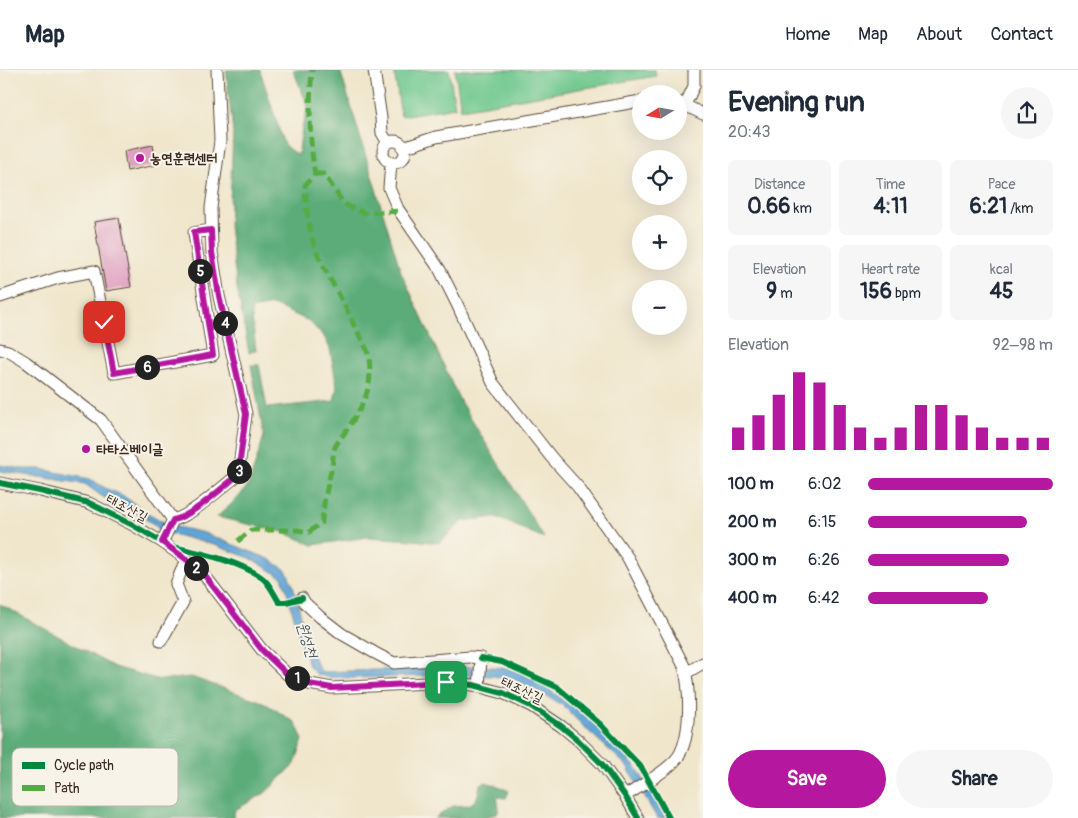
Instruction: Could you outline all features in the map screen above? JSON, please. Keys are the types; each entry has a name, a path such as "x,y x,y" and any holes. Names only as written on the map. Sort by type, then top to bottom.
{"street":[{"path":"164,540 173,522 193,510 238,475 245,423 246,414 219,296 212,252 211,208 220,141 217,70"},
{"path":"374,70 382,133 388,144"},
{"path":"688,95 694,86 694,70"},
{"path":"403,148 436,137 632,103"},
{"path":"688,107 703,114"},
{"path":"397,142 403,148 404,154 398,162 391,162 385,159 384,149 388,144 397,142"},
{"path":"391,162 389,188 398,209 440,270 493,383 551,457 578,487 628,558 684,666 688,694 688,715 684,742 678,757 647,782 625,796"},
{"path":"0,297 58,278 94,271 114,373 213,355 194,232 211,230"},
{"path":"0,349 8,351 26,362 101,420 173,522"},
{"name":"태조산길","path":"0,483 40,490 89,503 164,540 205,576 262,650 287,674 309,684 332,688 479,682 531,706 561,726 602,764 638,818"},
{"path":"161,641 183,602 176,584 186,559"},
{"path":"302,598 320,617 342,634 394,663 470,657 481,658 479,682"},
{"path":"686,673 703,663"}],"green space":[{"path":"226,70 260,70 284,145 298,156 302,128 308,106 293,70 340,70 401,272 460,401 544,538 495,517 463,521 439,543 368,537 313,545 283,532 217,517 238,498 249,484 264,436 251,365 259,365 267,408 334,401 337,387 330,349 325,338 309,321 273,305 251,309 256,350 249,353 237,288 229,226 233,133"},
{"path":"394,70 449,70 455,107 401,116"},
{"path":"455,70 655,70 656,76 461,109"},
{"path":"0,604 114,667 160,680 191,677 263,702 296,723 303,740 295,764 265,793 235,810 233,818 0,818"},
{"path":"485,782 509,791 506,798 497,797 499,809 497,814 479,818 435,818 453,806 469,805 476,800 480,785"}],"water":[{"name":"원성천","path":"0,465 24,469 41,469 90,479 122,495 169,525 204,533 269,559 286,570 293,585 313,656 320,670 324,672 479,666 505,668 521,673 538,682 586,716 618,748 638,770 666,818 657,818 626,765 562,705 521,682 493,676 351,678 327,677 316,674 309,666 301,644 282,577 250,558 214,545 160,531 155,525 127,507 103,497 85,484 0,471"}],"building":[{"name":"농연훈련센터","path":"153,145 156,165 127,171 124,151"},
{"path":"119,218 131,287 106,291 94,222"}],"marked path":[{"path":"238,541 251,530 297,530 309,532 322,522 335,447 359,411 366,395 370,378 369,358 366,349 318,255 309,223 305,185 315,174 310,122 312,70"},
{"path":"315,174 323,174 343,203 353,209 365,213 400,211"}],"cycle path":[{"path":"0,483 89,503 162,542 186,559 205,576 262,650 287,674 309,684 332,688 446,682 473,685 503,693 531,706 561,726 602,764 638,818"},
{"path":"172,547 218,558 252,572 266,582 279,602 302,598"},
{"path":"481,658 502,662 557,687 600,724 641,767 669,818"}],"place":[{"name":"농연훈련센터","path":"140,158"},
{"name":"타타스베이글","path":"86,449"}],"route":[{"path":"104,322 114,373 213,355 194,232 211,230 212,252 219,296 246,414 238,475 199,505 180,518 173,520 162,542 186,559 205,576 262,650 287,674 309,684 332,688 446,682"}]}
